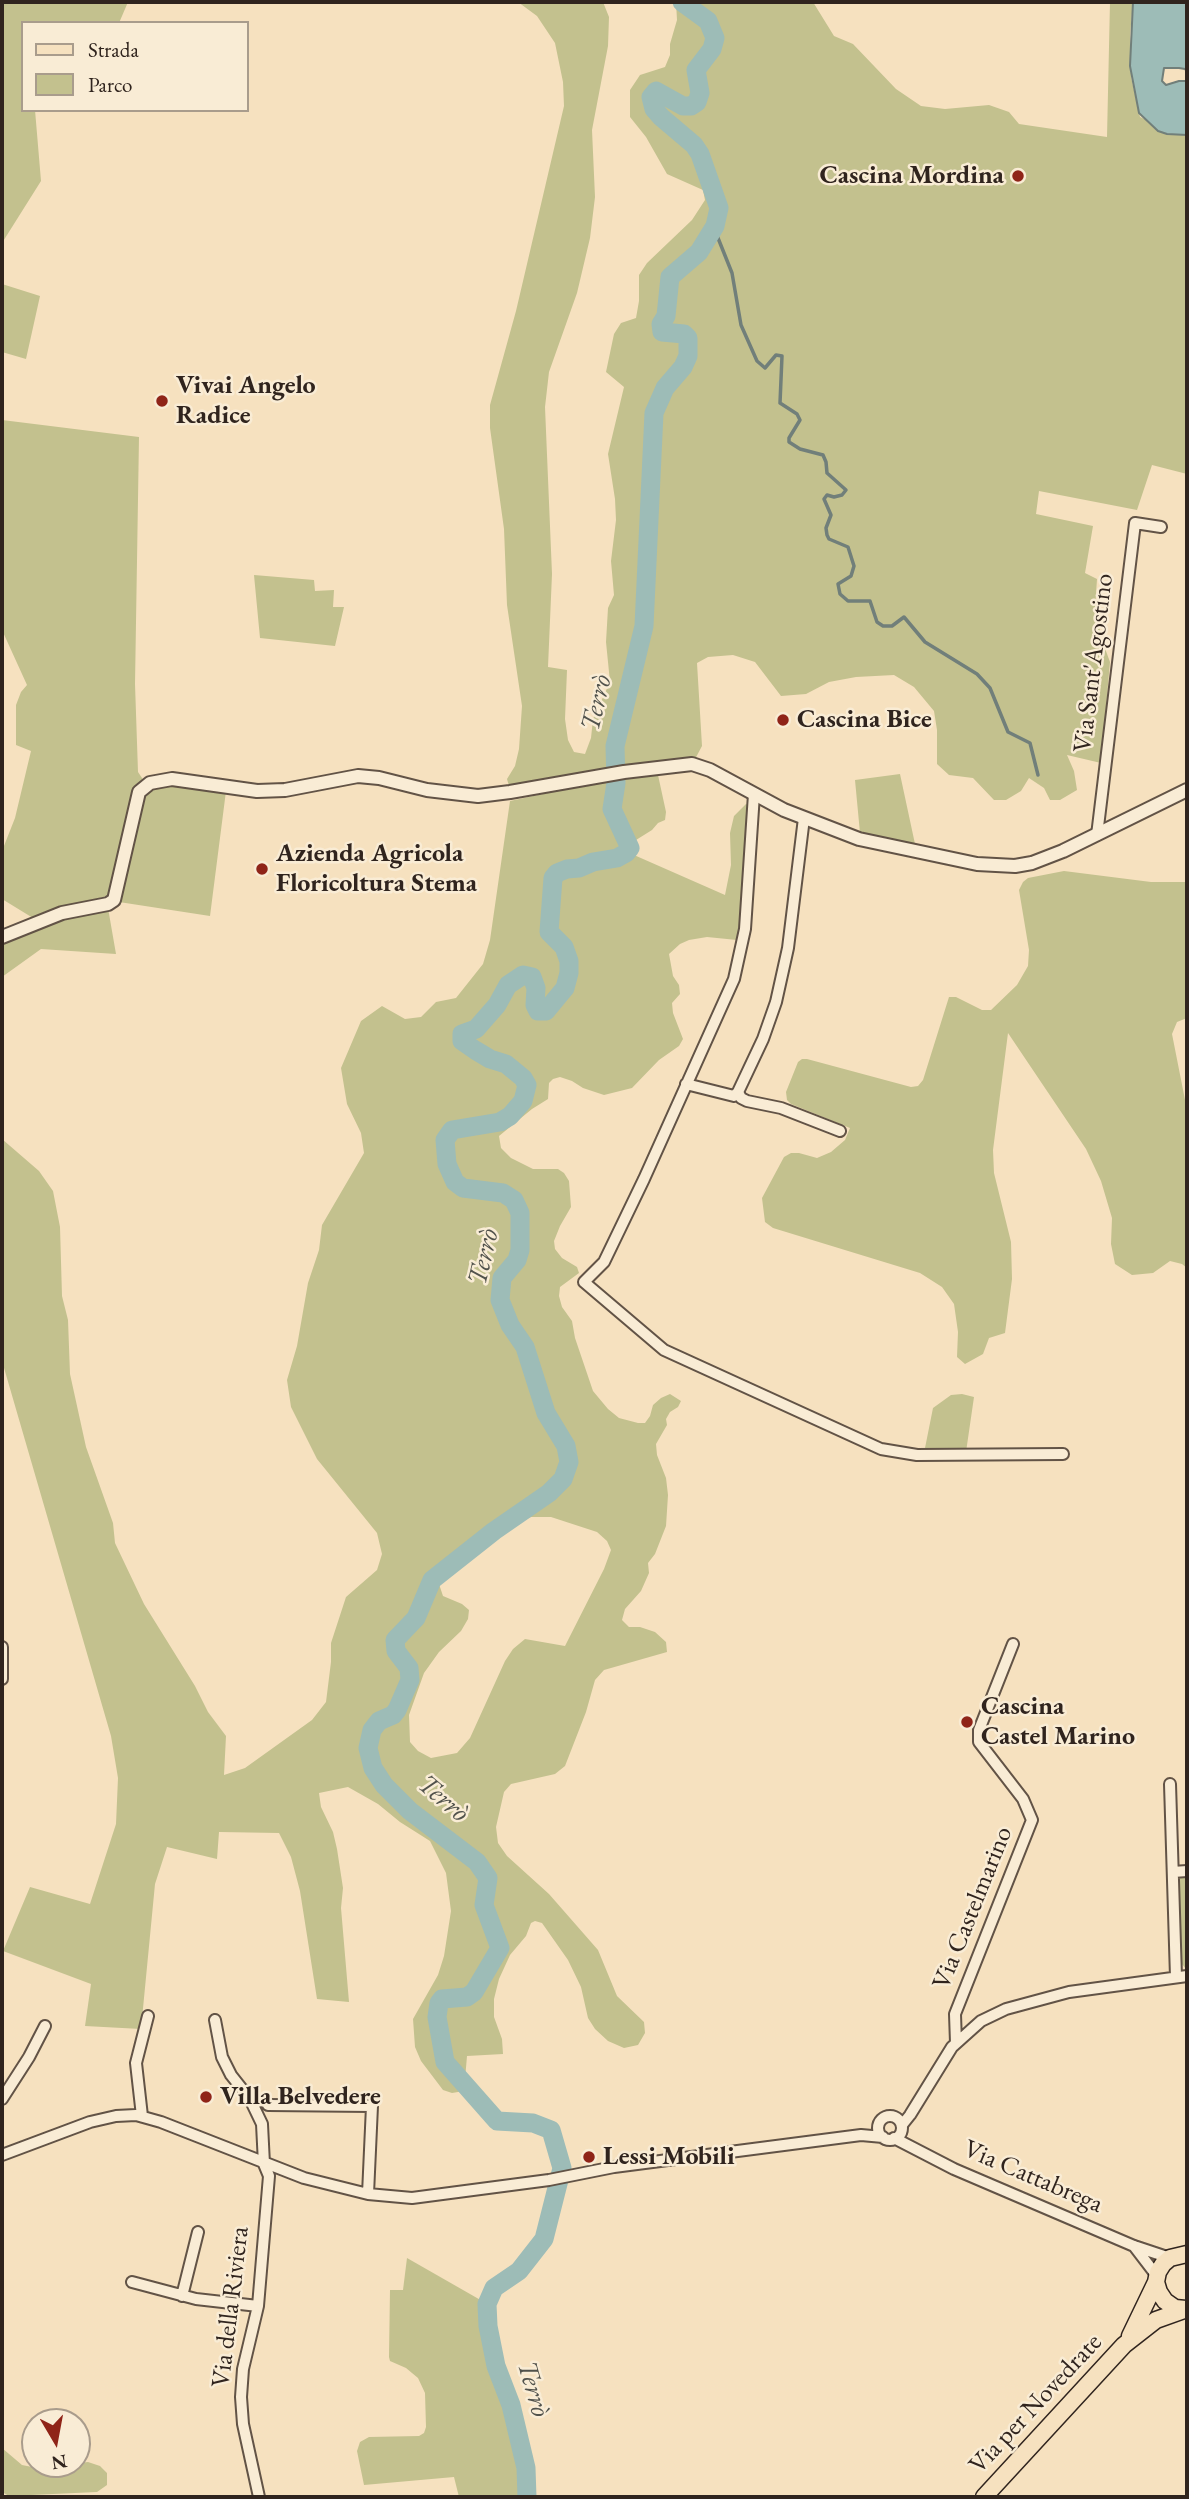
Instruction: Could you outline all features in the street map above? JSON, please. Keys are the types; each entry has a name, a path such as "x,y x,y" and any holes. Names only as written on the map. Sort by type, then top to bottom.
{"main road":[{"name":"Via per Novedrate","path":"1124,2345 1138,2323 1163,2264 1181,2254"},
{"path":"1157,2279 1158,2292 1165,2301 1175,2308 1187,2309"},
{"name":"Via per Novedrate","path":"984,2497 1124,2345 1156,2320 1187,2309"}],"street":[{"name":"Via Sant'Agostino","path":"1097,835 1135,523 1161,527"},
{"path":"2,937 62,913 108,904 114,900 139,792 150,783 172,779 257,790 285,790 358,776 379,778 427,790 478,796 597,776 692,764 710,770 804,818 859,839 990,865 1015,866 1032,863 1097,835 1187,790"},
{"path":"754,793 745,929 734,979 604,1262 584,1282 664,1350 881,1449 917,1455 1063,1454"},
{"path":"685,1084 730,1097 738,1093 763,1039 776,1002 788,948 804,818"},
{"path":"738,1093 747,1101 782,1108 840,1131"},
{"name":"Via Castelmarino","path":"956,2043 955,2014 1032,1820 1023,1799 979,1742 979,1730 1013,1644"},
{"path":"2,1647 2,1679"},
{"path":"2,2155 90,2122 120,2115 142,2116 264,2164 330,2186 395,2198 428,2197 549,2180 614,2167 895,2130 917,2104 956,2043 981,2021 1030,2001 1106,1986 1182,1976 1173,1872 1170,1784"},
{"path":"1173,1872 1187,1871"},
{"path":"142,2116 136,2063 148,2016"},
{"name":"Via della Riviera","path":"215,2020 222,2057 250,2099 260,2120 264,2164 269,2183 258,2306 243,2370 242,2397 243,2424 260,2497"},
{"path":"2,2099 29,2057 44,2026"},
{"path":"268,2105 372,2106 368,2194"},
{"path":"861,2135 879,2124 883,2118 895,2130"},
{"path":"879,2124 879,2132 895,2130"},
{"name":"Via Cattabrega","path":"895,2130 915,2149 954,2169 1134,2246 1181,2254"},
{"name":"Via della Riviera","path":"182,2296 198,2232"},
{"name":"Via Cattabrega","path":"1134,2246 1157,2279"},
{"path":"132,2282 182,2296 258,2306"}],"green space":[{"path":"2,2 128,2 120,21 21,21 21,112 35,112 41,181 2,243"},
{"path":"518,2 603,2 609,17 608,46 592,130 595,197 590,238 577,293 549,372 545,407 552,574 548,667 567,670 565,719 568,740 574,752 585,754 591,738 593,719 610,682 606,642 608,608 614,595 611,561 616,520 608,454 624,387 606,372 614,334 621,323 636,318 639,275 647,263 692,220 705,200 703,190 667,174 646,137 630,117 630,90 640,75 665,67 670,55 670,44 677,20 676,2 813,2 834,36 853,44 896,89 921,106 945,109 989,105 1009,112 1019,124 1107,137 1110,2 1133,2 1130,35 1131,77 1140,117 1178,134 1187,135 1187,474 1152,465 1137,510 1039,491 1036,514 1093,526 1085,573 1097,579 1095,609 1110,662 1101,763 1067,755 1074,771 1077,790 1060,800 1050,800 1044,788 1029,778 1021,791 1006,800 994,800 973,778 949,775 937,764 934,711 914,687 894,675 829,682 806,694 781,696 755,662 733,655 708,657 697,663 702,746 694,761 509,786 507,779 515,766 519,749 522,706 507,605 504,529 490,428 490,405 516,311 564,106 563,82 555,43 537,16"},
{"path":"2,284 40,296 26,359 2,352"},
{"path":"2,420 139,437 135,684 138,772 144,781 134,790 110,895 33,918 2,899 2,851 15,818 31,751 16,745 16,705 27,685 2,630"},
{"path":"254,575 314,580 315,591 334,590 333,607 344,607 335,646 260,638"},
{"path":"900,774 915,844 860,833 855,780"},
{"path":"658,775 666,812 665,820 636,840 634,855 725,895 731,865 730,833 734,816 746,804 758,810 737,940 707,937 689,940 669,954 680,994 672,1003 683,1039 679,1046 659,1060 632,1088 604,1095 560,1077 553,1079 549,1083 548,1099 499,1136 501,1148 511,1158 533,1169 558,1169 569,1181 571,1207 554,1241 555,1249 562,1258 577,1267 579,1273 560,1287 559,1296 562,1307 572,1321 593,1391 619,1418 638,1423 645,1423 653,1405 661,1398 670,1394 681,1401 678,1407 670,1412 666,1419 667,1425 656,1444 657,1455 666,1478 666,1526 655,1554 648,1563 649,1573 641,1591 625,1609 622,1620 629,1627 655,1632 666,1642 667,1652 604,1670 595,1680 565,1766 555,1774 511,1784 504,1792 496,1827 498,1843 507,1856 549,1894 598,1950 617,1996 644,2022 645,2033 638,2045 624,2048 608,2041 595,2029 588,2018 581,1987 568,1960 542,1923 535,1921 510,1955 499,1979 494,1999 494,2017 502,2039 503,2054 467,2056 464,2091 452,2093 443,2090 421,2061 415,2047 413,2019 438,1975 444,1956 451,1911 446,1873 430,1841 378,1804 348,1787 319,1793 321,1807 333,1832 343,1888 341,1908 349,2002 317,1999 300,1891 291,1857 279,1833 219,1832 217,1859 167,1847 155,1884 141,2029 85,2026 91,1984 3,1951 30,1887 90,1904 116,1824 118,1778 111,1736 2,1361 2,1139 39,1171 53,1191 60,1227 62,1296 68,1320 70,1374 86,1447 113,1523 115,1543 144,1604 208,1712 226,1736 224,1775 245,1768 312,1720 326,1702 331,1643 346,1597 377,1570 382,1554 377,1533 317,1459 291,1407 287,1380 297,1346 308,1283 319,1250 322,1225 364,1153 361,1133 347,1104 341,1068 361,1021 382,1006 405,1019 421,1017 436,1002 456,998 483,964 490,940 510,801 599,782","holes":["531,1517 551,1517 597,1532 607,1541 611,1550 604,1569 565,1646 525,1639 513,1649 470,1738 457,1753 431,1758 418,1751 410,1742 409,1715 424,1673 439,1652 461,1631 468,1619 469,1610 443,1596 439,1584 512,1525"]},
{"path":"167,785 226,791 210,916 119,902 140,807 152,788"},
{"path":"1064,871 1151,882 1187,882 1187,1018 1177,1022 1172,1034 1187,1110 1187,1268 1170,1261 1153,1273 1132,1275 1115,1264 1111,1244 1112,1218 1101,1181 1086,1149 1008,1033 993,1150 994,1173 1011,1242 1012,1279 1005,1333 989,1338 983,1354 965,1364 957,1357 958,1332 954,1304 942,1287 920,1273 773,1228 765,1222 762,1198 784,1157 799,1153 817,1158 831,1152 845,1140 850,1128 787,1100 786,1092 798,1062 807,1059 911,1087 918,1086 923,1080 949,997 956,997 982,1010 991,1010 1017,985 1028,966 1029,950 1019,890 1023,882 1028,878"},
{"path":"108,908 116,954 41,949 2,977 2,940 64,919"},
{"path":"951,1395 974,1397 966,1452 924,1453 933,1408"},
{"path":"1187,1868 1187,1970 1181,1963 1178,1869"},
{"path":"407,2258 491,2306 492,2327 524,2432 529,2497 459,2497 454,2477 364,2485 357,2451 360,2442 369,2437 419,2436 424,2433 426,2427 425,2393 418,2378 406,2368 390,2361 389,2357 390,2290 403,2290"},
{"path":"2,2448 21,2464 21,2478 91,2478 91,2463 100,2466 107,2473 107,2485 97,2492 9,2496 2,2492"}],"water":[{"path":"1133,2 1187,2 1187,72 1185,69 1164,68 1162,81 1166,85 1187,81 1187,135 1158,131 1139,113 1130,66"}],"waterway":[{"name":"Terrò","path":"527,2497 526,2468 511,2405 496,2366 488,2326 487,2304 494,2288 519,2271 544,2239 562,2168 551,2130 533,2123 497,2121 445,2062 437,2017 439,2003 442,1999 467,1997 474,1992 500,1948 484,1905 488,1878 477,1862 410,1811 384,1785 373,1768 368,1748 372,1730 379,1721 393,1715 397,1710 410,1680 409,1668 396,1651 395,1640 416,1618 432,1580 494,1531 549,1493 563,1479 569,1462 566,1446 546,1413 525,1347 510,1325 500,1300 502,1278 517,1260 520,1250 520,1213 514,1200 503,1193 463,1188 455,1182 447,1164 445,1140 452,1130 500,1122 510,1116 523,1101 527,1085 523,1078 506,1064 490,1059 462,1041 462,1034 476,1029 497,1005 508,985 523,975 532,977 538,1011 546,1011 565,988 569,961 564,947 549,932 553,878 567,869 617,858 630,848 612,809 616,783 615,746 644,626 654,413 665,388 683,367 688,356 688,338 684,334 662,332 661,324 666,316 670,277 699,252 715,226 719,208 700,154 694,145 654,109 651,97 656,91 683,106 691,106 697,102 700,93 696,70 712,49 715,38 708,21 682,2"},
{"path":"714,228 732,273 741,325 757,361 765,368 776,355 782,356 780,403 797,414 800,420 789,442 800,449 823,455 827,473 846,490 842,495 827,495 824,499 831,515 826,528 827,535 829,539 848,547 854,566 851,576 838,584 840,594 848,601 870,601 877,622 883,626 892,626 904,617 925,642 977,674 990,688 1008,732 1030,743 1038,775"}],"place":[{"name":"Cascina Mordina","path":"1018,176"},
{"name":"Vivai Angelo Radice","path":"162,401"},
{"name":"Cascina Bice","path":"783,720"},
{"name":"Azienda Agricola Floricoltura Stema","path":"262,869"},
{"name":"Cascina Castel Marino","path":"967,1722"},
{"name":"Villa Belvedere","path":"206,2097"},
{"name":"Lessi Mobili","path":"589,2157"}]}
